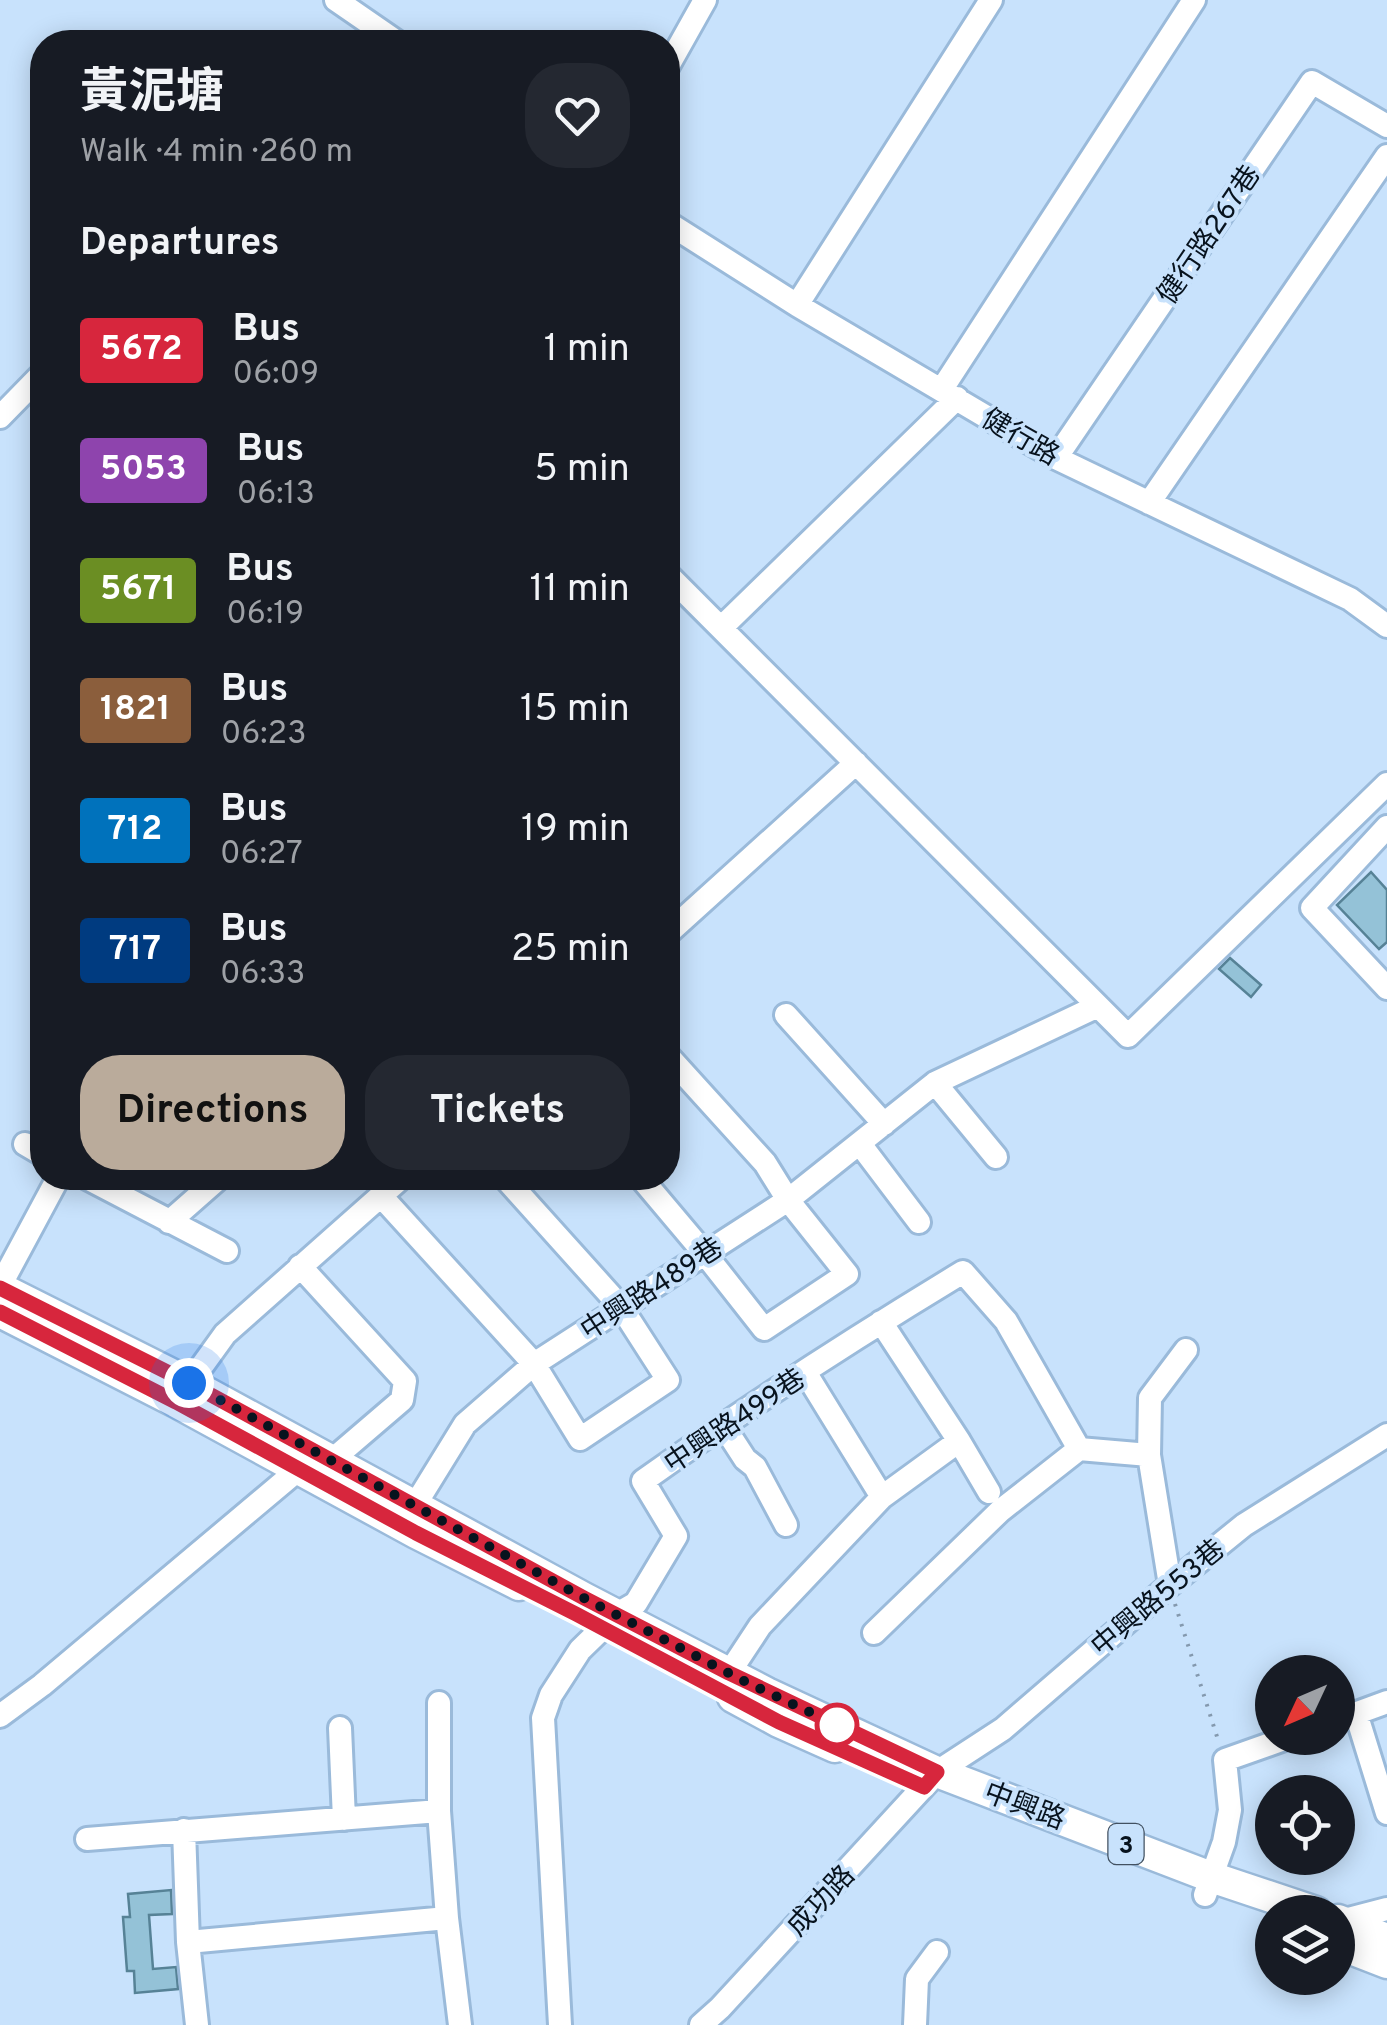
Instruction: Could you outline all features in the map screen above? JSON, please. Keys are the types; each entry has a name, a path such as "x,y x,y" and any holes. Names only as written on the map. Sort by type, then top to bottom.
{"main road":[{"name":"中興路","path":"0,1287 408,1516 609,1621 779,1722 1208,1886 1255,1900"},
{"name":"中興路","path":"0,1312 183,1392"},
{"name":"中興路","path":"609,1621 729,1673 931,1780"},
{"name":"中興路","path":"1208,1886 1255,1910"},
{"name":"中興路","path":"1355,1930 1387,1939"},
{"name":"中興路","path":"1355,1940 1387,1963"}],"street":[{"path":"336,0 374,30"},
{"path":"680,45 705,0"},
{"path":"797,305 991,0"},
{"path":"721,628 949,394 1194,0"},
{"name":"健行路267巷","path":"1056,458 1312,82 1387,126"},
{"path":"1149,503 1387,156"},
{"name":"健行路","path":"680,231 797,305 1056,458 1350,599 1387,626"},
{"path":"0,416 30,386"},
{"path":"680,586 1128,1036 1387,784"},
{"path":"680,922 856,763"},
{"path":"1382,972 1312,908 1387,827"},
{"name":"中興路489巷","path":"408,1516 465,1424 534,1364 788,1200 935,1083 1098,1006"},
{"path":"786,1015 884,1124"},
{"path":"651,1190 764,1329 847,1274 788,1200 766,1163 680,1069"},
{"path":"935,1083 996,1157"},
{"path":"860,1144 918,1222"},
{"path":"0,1287 52,1190"},
{"path":"109,1190 227,1251"},
{"path":"169,1222 206,1190"},
{"path":"183,1392 225,1334 387,1190"},
{"path":"380,1196 534,1364 580,1438 668,1380 621,1307 516,1190"},
{"path":"0,1716 42,1686 314,1460 402,1400 405,1381 300,1266"},
{"name":"中興路499巷","path":"609,1621 636,1603 676,1536 643,1481 881,1322 964,1272 1006,1320 1079,1449"},
{"path":"881,1322 989,1492"},
{"path":"1170,1585 1150,1456 1150,1398 1186,1350"},
{"path":"806,1372 882,1498"},
{"path":"723,1425 745,1459 756,1467 786,1525"},
{"name":"中興路553巷","path":"931,1780 1003,1728 1244,1525 1387,1435"},
{"path":"729,1673 760,1626 882,1498 959,1441"},
{"path":"874,1633 1000,1510 1079,1449 1150,1456"},
{"path":"560,2025 544,1718 551,1695 580,1650 609,1621"},
{"path":"1355,1713 1387,1702"},
{"path":"439,1703 439,1811 460,2025"},
{"path":"340,1728 344,1819"},
{"path":"1355,1734 1385,1800"},
{"path":"1208,1886 1224,1842 1230,1810 1224,1760 1255,1749"},
{"name":"成功路","path":"701,2025 931,1780"},
{"path":"87,1838 439,1811"},
{"path":"184,1830 196,2025"},
{"path":"1355,1918 1387,1909"},
{"path":"188,1942 447,1918"},
{"path":"915,2025 917,1979 937,1952"}],"path":[{"path":"1170,1585 1224,1760"}],"building":[{"path":"1371,872 1387,890 1387,942 1379,949 1337,905"},
{"path":"1230,958 1261,985 1251,997 1219,969"},
{"path":"171,1890 172,1914 149,1915 153,1969 176,1967 178,1989 135,1993 134,1971 127,1971 123,1917 130,1917 128,1894"}],"bus line":[{"name":"5672","path":"0,1288 189,1383 729,1673 937,1772 924,1787 779,1722 0,1312"}],"route":[{"path":"189,1383 584,1598 837,1725"}]}
